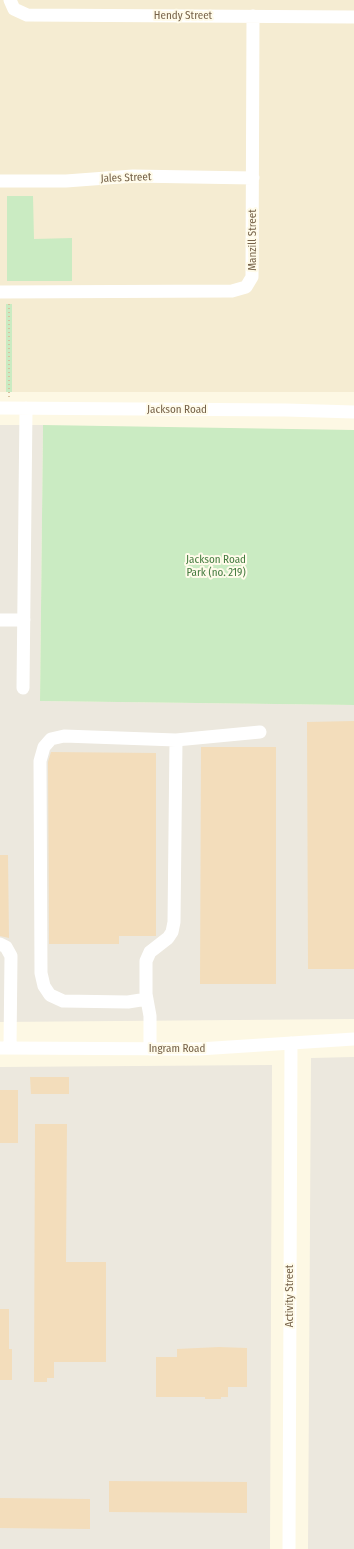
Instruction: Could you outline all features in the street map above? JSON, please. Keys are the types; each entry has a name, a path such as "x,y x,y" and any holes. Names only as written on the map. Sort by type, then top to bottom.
{"street":[{"name":"Hendy Street","path":"12,5 27,15 354,17"},
{"name":"Manzill Street","path":"4,292 232,291 246,287 252,277 253,16"},
{"name":"Jales Street","path":"0,182 66,182 133,176 253,178"},
{"name":"Jackson Road","path":"4,408 354,412"},
{"path":"23,688 26,408"},
{"path":"0,620 24,620"},
{"path":"147,999 128,1002 63,1001 50,994 44,986 40,972 40,761 44,747 51,739 64,736 176,740 260,732"},
{"path":"150,1049 150,1016 147,999 146,961 150,952 168,938 172,932 174,922 176,740"},
{"path":"0,944 6,947 11,956 5,1011 5,1048"},
{"name":"Ingram Road","path":"5,1048 199,1049 354,1039"},
{"name":"Activity Street","path":"289,1549 291,1043"}],"path":[{"path":"4,292 4,408"}],"shaded area":[{"path":"0,0 354,0 354,392 12,392 12,305 6,305 6,392 0,392","holes":["33,196 33,239 72,281 7,281"]},
{"path":"0,425 43,425 40,701 354,705 354,1019 0,1022"},
{"path":"354,1057 354,1549 308,1549 311,1058"},
{"path":"272,1065 270,1549 0,1549 0,1067"}],"green space":[{"path":"7,196 33,196 34,239 72,238 72,281 7,281"},
{"path":"6,304 12,304 12,392 6,392"},
{"name":"Jackson Road Park (no. 219)","path":"43,425 354,430 354,705 40,701"}],"building":[{"path":"354,721 354,969 308,969 307,722"},
{"path":"201,747 276,747 276,984 200,984"},
{"path":"51,752 156,753 156,936 119,936 119,944 49,944 48,762"},
{"path":"0,855 8,855 9,938 0,936"},
{"path":"30,1077 69,1077 69,1094 31,1094"},
{"path":"0,1090 18,1090 18,1143 0,1143"},
{"path":"35,1124 67,1124 66,1262 106,1262 106,1362 54,1362 54,1378 47,1378 47,1382 34,1382"},
{"path":"0,1309 9,1309 9,1349 12,1349 12,1380 0,1380"},
{"path":"219,1347 247,1348 247,1387 228,1387 228,1397 221,1397 221,1399 205,1399 205,1397 156,1397 156,1357 177,1357 177,1349"},
{"path":"109,1481 247,1482 247,1513 109,1512"},
{"path":"0,1498 90,1499 90,1529 0,1528"}]}
